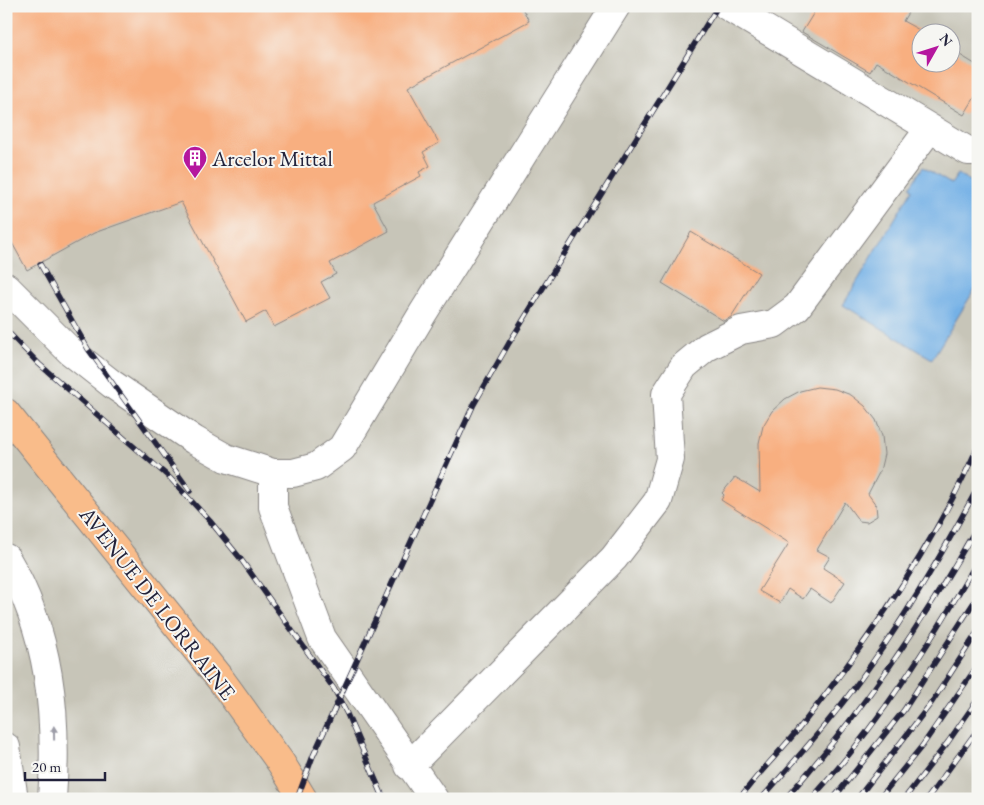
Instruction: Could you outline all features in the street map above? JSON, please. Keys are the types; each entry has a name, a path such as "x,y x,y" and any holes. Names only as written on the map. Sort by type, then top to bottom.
{"main road":[{"name":"AVENUE DE LORRAINE","path":"6,413 221,680 280,762 303,799"}],"lane":[{"path":"6,287 70,351 112,384 187,435 226,458 273,473 293,473 316,467 342,448 423,313 616,6"},
{"path":"727,6 968,151 978,151"},
{"path":"409,766 614,558 658,501 670,459 666,394 684,366 707,347 741,330 774,324 797,307 930,128"},
{"path":"273,473 273,507 322,638 409,766 434,799"},
{"path":"6,558 26,599 40,636 50,680 55,731 52,799"},
{"path":"6,747 14,799"}],"shaded area":[{"path":"6,6 978,6 978,799 6,799"}],"water":[{"path":"923,167 951,184 958,174 972,182 978,177 978,284 932,359 843,305 912,190 910,187"}],"building":[{"name":"Arcelor Mittal","path":"6,6 521,6 529,21 408,87 439,143 423,152 430,166 419,172 421,176 373,202 389,231 330,263 336,274 321,282 330,298 274,327 266,311 246,322 181,202 94,233 27,270 6,232"},
{"path":"818,6 912,6 903,21 912,26 912,72 962,72 962,56 978,66 978,92 964,115 876,62 870,72 802,32"},
{"path":"691,232 759,273 731,317 724,321 662,283"},
{"path":"817,387 835,389 851,395 865,406 876,420 882,436 884,454 880,471 868,494 876,505 877,516 867,522 859,521 845,502 817,550 830,557 823,568 845,582 831,603 810,589 803,599 788,589 780,603 759,591 789,543 721,500 724,495 722,493 735,477 760,492 759,443 763,426 772,411 785,399 800,391"}],"railway":[{"path":"297,799 313,756 473,406 509,343 718,6"},
{"path":"40,264 88,349 190,491"},
{"path":"6,330 39,364 170,478 210,521 240,558 334,689 384,799"},
{"path":"739,799 801,726 875,626 898,592 941,520 978,446"},
{"path":"761,799 833,716 872,663 928,577 978,487"},
{"path":"785,799 840,734 889,667 935,598 978,525"},
{"path":"811,799 858,743 901,684 941,623 978,560"},
{"path":"833,799 904,710 978,596"},
{"path":"857,799 932,702 978,631"},
{"path":"879,799 922,746 978,665"},
{"path":"904,799 978,699"},
{"path":"927,799 978,729"}],"place":[{"name":"Arcelor Mittal","path":"195,179"}]}
